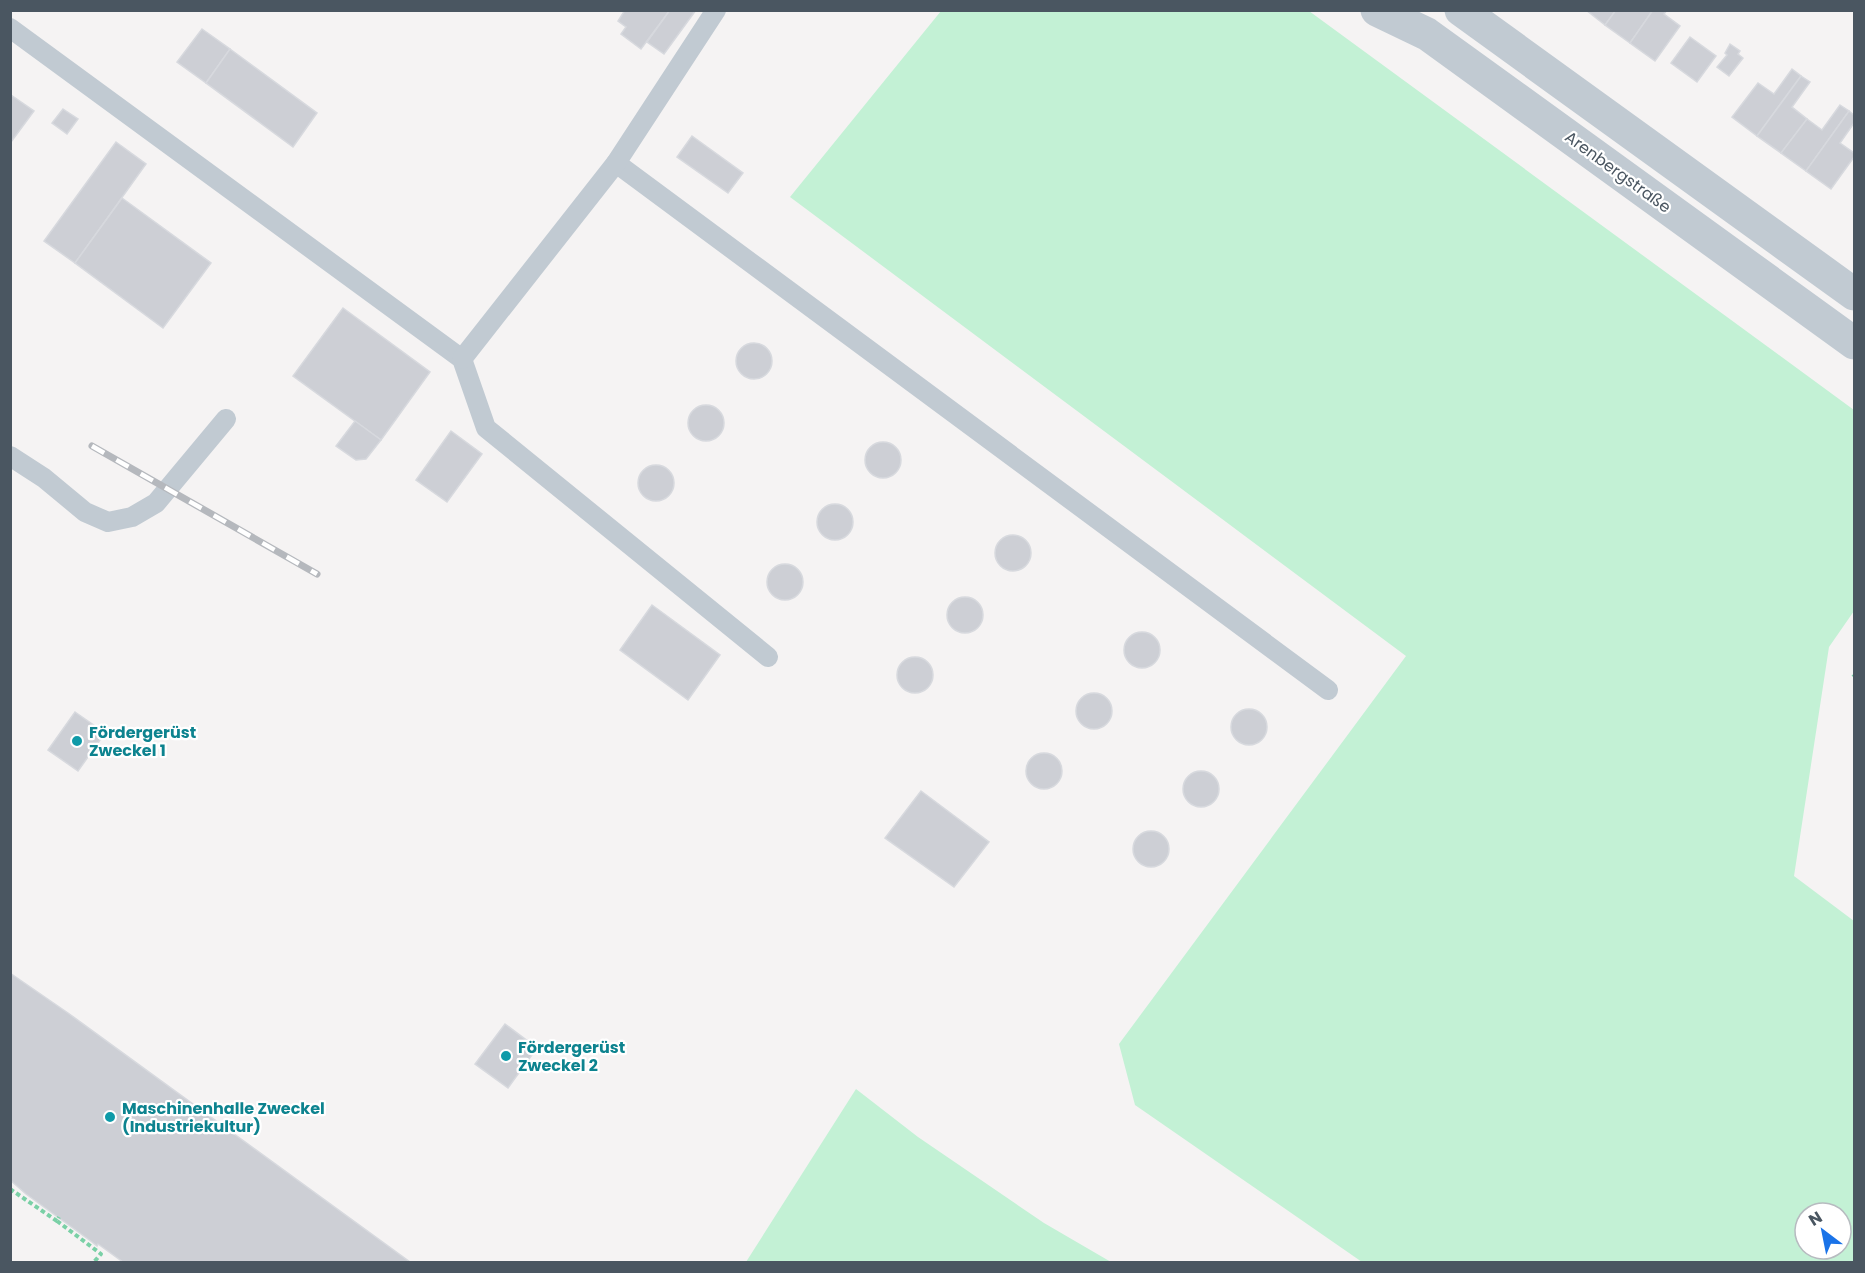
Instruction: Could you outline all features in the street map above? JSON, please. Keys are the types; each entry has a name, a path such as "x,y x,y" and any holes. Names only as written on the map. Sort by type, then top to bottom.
{"street":[{"name":"Arenbergstraße","path":"1377,10 1427,34 1854,343"},
{"path":"1461,10 1854,294"}],"lane":[{"path":"462,359 616,163 717,10"},
{"path":"10,28 462,359 486,428 768,657"},
{"path":"616,163 1328,690"},
{"path":"10,456 44,478 86,512 108,522 132,517 156,503 226,419"}],"path":[{"path":"10,1189 58,1219 101,1254 94,1263"}],"green space":[{"path":"941,11 1309,11 1854,410 1854,611 1829,647 1794,876 1854,921 1854,1262 1362,1262 1135,1105 1119,1044 1406,656 790,197"},
{"path":"856,1089 918,1137 1044,1223 1111,1262 746,1262"}],"building":[{"path":"625,10 670,10 641,49 621,34 626,27 618,21"},
{"path":"670,10 696,10 664,54 647,42"},
{"path":"1586,10 1616,10 1605,25"},
{"path":"1616,10 1653,10 1630,43 1605,25"},
{"path":"1653,10 1667,10 1664,14 1680,26 1655,61 1630,43"},
{"path":"202,29 230,49 206,83 177,62"},
{"path":"1690,37 1716,56 1697,82 1671,63"},
{"path":"1730,44 1740,51 1738,54 1743,58 1729,76 1717,67 1727,55 1725,53"},
{"path":"230,49 317,113 293,147 206,83"},
{"path":"1792,69 1801,76 1757,136 1732,117 1758,83 1774,94"},
{"path":"1801,76 1810,82 1792,107 1807,119 1781,153 1757,136"},
{"path":"10,96 34,111 11,142"},
{"path":"1840,105 1849,111 1806,171 1781,153 1807,119 1822,130"},
{"path":"63,109 78,119 67,134 52,123"},
{"path":"1849,111 1854,115 1854,123 1840,143 1854,153 1854,157 1831,189 1806,171"},
{"path":"692,136 743,173 728,193 677,157"},
{"path":"116,142 146,164 75,263 44,241"},
{"path":"122,198 211,263 163,328 75,263"},
{"path":"343,308 430,372 381,440 293,376"},
{"path":"754,343 767,348 772,361 767,374 754,379 741,374 736,361 741,348"},
{"path":"706,405 719,410 724,423 719,436 706,441 693,436 688,423 693,410"},
{"path":"355,421 381,440 366,459 356,460 336,446"},
{"path":"451,431 482,454 447,502 416,480"},
{"path":"883,442 896,447 901,460 896,473 883,478 870,473 865,460 870,447"},
{"path":"656,465 669,470 674,483 669,496 656,501 643,496 638,483 643,470"},
{"path":"835,504 848,509 853,522 848,535 835,540 822,535 817,522 822,509"},
{"path":"1013,535 1026,540 1031,553 1026,566 1013,571 1000,566 995,553 1000,540"},
{"path":"785,564 798,569 803,582 798,595 785,600 772,595 767,582 772,569"},
{"path":"965,597 978,602 983,615 978,628 965,633 952,628 947,615 952,602"},
{"path":"652,605 720,655 688,700 620,650"},
{"path":"1142,632 1155,637 1160,650 1155,663 1142,668 1129,663 1124,650 1129,637"},
{"path":"915,657 928,662 933,675 928,688 915,693 902,688 897,675 902,662"},
{"path":"1094,693 1107,698 1112,711 1107,724 1094,729 1081,724 1076,711 1081,698"},
{"path":"1249,709 1262,714 1267,727 1262,740 1249,745 1236,740 1231,727 1236,714"},
{"name":"Fördergerüst Zweckel 1","path":"75,712 105,733 78,771 48,750"},
{"path":"1044,753 1057,758 1062,771 1057,784 1044,789 1031,784 1026,771 1031,758"},
{"path":"1201,771 1214,776 1219,789 1214,802 1201,807 1188,802 1183,789 1188,776"},
{"path":"921,791 989,842 954,887 885,838"},
{"path":"1151,831 1164,836 1169,849 1164,862 1151,867 1138,862 1133,849 1138,836"},
{"name":"Maschinenhalle Zweckel (Industriekultur)","path":"10,973 410,1262 123,1262 98,1244 97,1246 10,1180"},
{"name":"Fördergerüst Zweckel 2","path":"505,1024 537,1048 508,1088 475,1064"}],"railway":[{"path":"92,446 317,574"}],"place":[{"name":"Fördergerüst Zweckel 1","path":"77,741"},
{"name":"Fördergerüst Zweckel 2","path":"506,1056"},
{"name":"Maschinenhalle Zweckel (Industriekultur)","path":"110,1117"}]}
